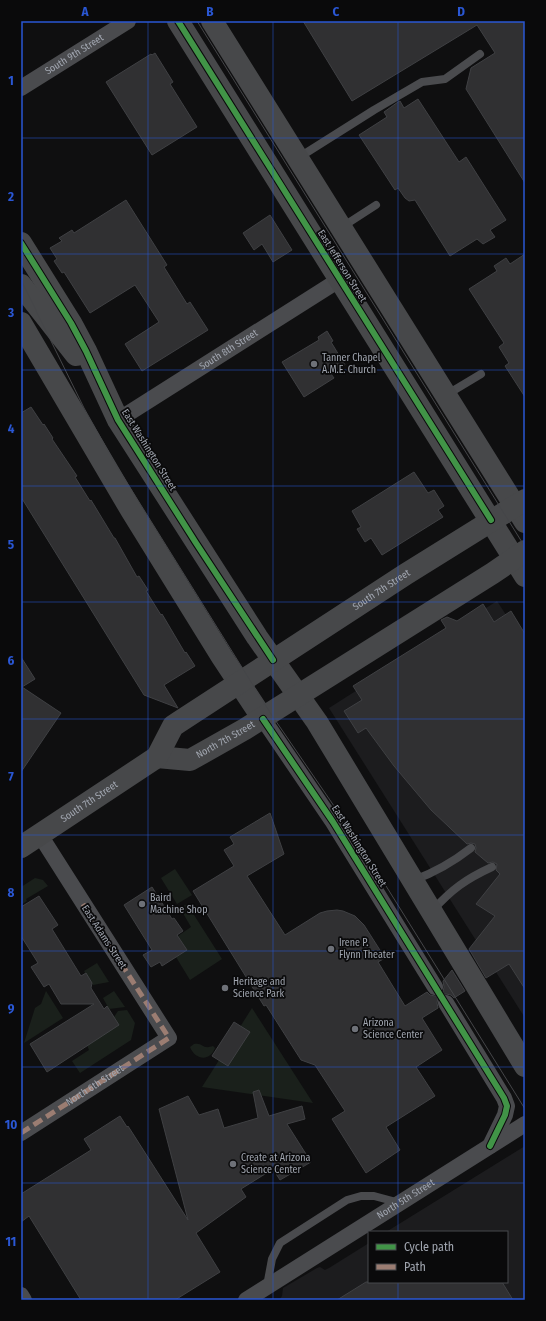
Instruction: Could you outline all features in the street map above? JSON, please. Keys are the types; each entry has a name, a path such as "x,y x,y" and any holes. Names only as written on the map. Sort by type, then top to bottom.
{"main road":[{"name":"East Jefferson Street","path":"178,21 339,280 491,520 521,562"},
{"name":"East Jefferson Street","path":"212,21 446,395 521,509"},
{"name":"East Washington Street","path":"21,243 71,323 86,351 118,420 273,660 318,722 525,1066"},
{"path":"21,285 80,361 118,420"},
{"name":"East Washington Street","path":"21,323 131,510 263,719"},
{"name":"South 7th Street","path":"239,683 386,586 491,520 521,509"},
{"path":"263,719 521,562"},
{"path":"157,757 173,726 239,683"},
{"name":"North 7th Street","path":"157,757 190,760 263,719"},
{"name":"South 7th Street","path":"21,847 157,757"}],"street":[{"name":"South 9th Street","path":"21,88 128,21"},
{"name":"South 8th Street","path":"118,420 339,280"},
{"name":"East Washington Street","path":"263,719 333,822 435,987"},
{"name":"East Adams Street","path":"40,835 169,1038"},
{"path":"446,1003 504,1098 507,1106 505,1115 490,1146"},
{"name":"North 6th Street","path":"21,1133 169,1038"},
{"name":"North 5th Street","path":"246,1300 525,1124"},
{"path":"21,1295 24,1300"}],"lane":[{"path":"298,158 422,82 445,79 480,54"},
{"path":"341,227 376,205"},
{"path":"446,395 481,374"},
{"path":"414,880 439,870 471,848"},
{"path":"432,911 457,887 492,867"},
{"path":"267,1287 272,1259 280,1243 347,1200 361,1196 374,1196 400,1203"}],"shaded area":[{"path":"497,601 525,644 525,1018 329,708"},
{"path":"175,869 192,895 177,904 161,878"},
{"path":"35,878 43,880 48,886 26,899 27,901 21,905 21,887"},
{"path":"187,904 222,959 190,980 176,957 187,950 178,936 191,927 180,908"},
{"path":"97,963 109,982 93,985 84,971"},
{"path":"46,991 63,1018 24,1043 35,1008 41,1004"},
{"path":"114,991 125,1007 109,1009 103,998"},
{"path":"252,1008 313,1103 202,1087"},
{"path":"127,1010 135,1023 131,1040 80,1073 72,1061 89,1050 87,1045 118,1011"},
{"path":"194,1044 199,1044 205,1047 213,1046 215,1048 210,1056 202,1058 195,1055 192,1051 190,1047"},
{"path":"525,1146 525,1300 279,1300 282,1296 283,1288 317,1268 320,1267 325,1270 329,1268 368,1244 368,1283 508,1283 508,1231 388,1231"}],"building":[{"path":"303,21 525,21 525,183 466,89 471,68 495,53 477,25 352,101"},
{"path":"155,53 173,82 170,84 197,127 152,155 106,82"},
{"path":"418,99 459,162 466,157 506,220 490,230 495,237 483,244 477,239 450,256 415,200 409,201 398,188 395,190 359,135 387,117 384,112 398,102 400,101 404,108"},
{"path":"126,200 167,265 164,267 187,304 190,302 208,330 142,371 125,344 159,322 135,285 90,313 64,272 62,273 54,261 57,259 50,248 62,241 59,238 72,230 74,233"},
{"path":"270,215 292,250 273,262 262,244 254,250 243,233"},
{"path":"525,254 525,397 505,366 509,363 499,347 504,343 469,289 497,271 494,266 506,258 510,264"},
{"name":"Tanner Chapel A.M.E. Church","path":"327,331 333,341 331,342 345,365 331,374 334,378 304,397 282,362 319,340 318,337"},
{"path":"31,407 53,438 52,439 77,476 75,477 115,538 137,577 139,576 148,590 146,591 161,615 162,614 185,653 186,652 195,666 164,685 178,708 144,695 21,497 21,413"},
{"path":"414,472 428,493 434,490 444,506 438,510 443,517 382,555 371,538 365,542 357,529 361,527 352,511"},
{"path":"483,604 494,622 511,611 525,634 525,989 509,964 486,978 469,949 495,916 476,904 500,874 496,870 497,864 493,862 488,863 475,852 475,844 467,844 431,810 394,766 366,728 358,733 344,711 362,700 353,686 446,628 441,620 447,617 457,621"},
{"path":"21,657 35,679 22,687 61,713 21,772"},
{"name":"Arizona Science Center","path":"270,813 284,854 247,876 285,935 320,913 337,910 343,911 355,916 364,925 385,958 378,962 405,1006 427,992 430,995 440,995 443,992 443,981 452,970 465,991 454,998 451,995 441,995 438,998 438,1008 422,1018 442,1050 416,1067 435,1096 386,1127 400,1150 366,1173 332,1119 345,1111 315,1065 301,1060 266,1005 264,1006 193,891 234,866 224,850 234,844 230,837"},
{"path":"152,887 172,919 174,918 183,931 177,935 187,950 162,966 160,962 151,967 143,955 152,950 124,905"},
{"path":"39,896 58,925 52,929 81,976 86,973 92,983 91,988 104,1009 107,1006 119,1025 47,1072 30,1044 94,1004 61,1004 49,984 44,987 31,967 38,963 21,936 21,907"},
{"path":"234,1022 250,1032 228,1066 212,1056"},
{"path":"259,1090 269,1116 302,1106 305,1119 287,1124 311,1162 280,1180 273,1169 241,1189 246,1197 196,1233 220,1272 175,1300 81,1300 29,1216 21,1222 21,1194 91,1150 84,1139 120,1116 127,1127 128,1126 188,1220 159,1109 188,1096 199,1115 218,1109 224,1128 258,1118 253,1092"},
{"path":"368,1282 503,1283 513,1300 337,1300"}],"tram line":[{"path":"197,21 525,547"},
{"path":"21,280 84,408 116,465 271,714 358,841 525,1109"}],"marked path":[{"path":"21,1133 169,1038 83,904"}],"cycle path":[{"path":"178,21 491,520"},
{"path":"21,243 71,323 86,351 118,420 196,543 273,660"},
{"path":"263,719 333,822 504,1098 507,1106 505,1115 490,1146"}],"place":[{"name":"Tanner Chapel A.M.E. Church","path":"314,364"},
{"name":"Baird Machine Shop","path":"142,904"},
{"name":"Irene P. Flynn Theater","path":"331,949"},
{"name":"Heritage and Science Park","path":"225,988"},
{"name":"Arizona Science Center","path":"355,1029"},
{"name":"Create at Arizona Science Center","path":"233,1164"}]}
